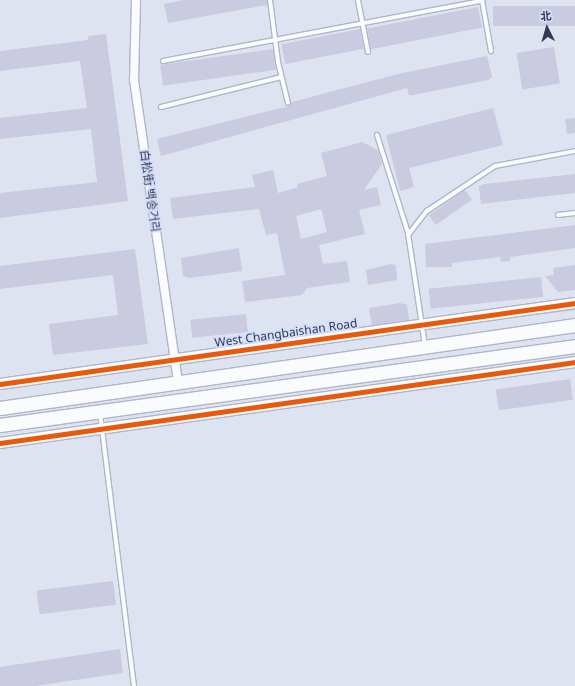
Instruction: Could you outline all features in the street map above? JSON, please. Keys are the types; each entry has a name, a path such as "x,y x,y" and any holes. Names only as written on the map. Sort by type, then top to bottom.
{"main road":[{"path":"0,408 575,325"},
{"path":"0,425 575,346"}],"street":[{"name":"白松街 백송거리","path":"136,0 134,80 178,382"},
{"name":"West Changbaishan Road","path":"0,384 575,302"},
{"path":"0,443 575,362"}],"lane":[{"path":"270,0 277,40 281,77 288,103"},
{"path":"358,0 368,52"},
{"path":"163,61 482,1 491,51"},
{"path":"162,108 281,77"},
{"path":"377,135 408,235 420,324 426,347"},
{"path":"408,235 427,211 495,166 575,151"},
{"path":"558,214 575,213"},
{"path":"100,411 134,686"}],"shaded area":[{"path":"575,306 575,310 430,328"}],"building":[{"path":"184,0 267,0 267,5 168,23 164,4"},
{"path":"493,6 575,6 575,26 493,26"},
{"path":"478,7 482,28 371,49 367,29"},
{"path":"360,29 364,49 285,64 281,44"},
{"path":"106,34 128,201 0,218 0,193 97,182 91,129 0,139 0,118 87,108 80,61 0,71 0,51 88,40 88,36"},
{"path":"554,47 560,84 522,89 516,53"},
{"path":"273,49 276,70 163,86 160,65"},
{"path":"487,56 492,77 488,80 413,95 409,95 407,88 161,156 157,139 289,106 292,102 398,74"},
{"path":"493,108 503,145 409,168 414,187 400,191 386,135"},
{"path":"575,118 575,133 567,134 565,119"},
{"path":"362,142 378,150 382,164 364,190 377,187 381,205 359,210 365,234 319,245 323,264 347,261 350,282 307,288 302,295 245,302 242,281 285,275 277,233 266,235 259,209 173,219 170,198 255,187 252,175 273,170 278,193 298,187 297,184 327,176 321,153","holes":["321,209 327,232 301,239 296,216"]},
{"path":"575,174 575,193 481,204 479,186 484,184"},
{"path":"465,190 472,200 436,225 429,215"},
{"path":"575,225 575,248 510,257 510,261 501,262 500,257 452,263 452,267 426,267 425,244"},
{"path":"239,248 242,271 189,278 183,276 181,258"},
{"path":"135,249 148,344 53,355 49,324 118,315 113,275 0,289 0,266"},
{"path":"391,264 396,265 397,280 368,285 366,270"},
{"path":"575,265 575,290 558,292 545,276 554,275 553,268"},
{"path":"541,277 543,297 431,309 429,289"},
{"path":"400,303 407,305 409,320 372,325 369,308"},
{"path":"246,314 248,332 192,338 190,320"},
{"path":"570,379 573,400 499,410 496,389"},
{"path":"113,581 116,605 39,614 37,590"},
{"path":"120,649 123,673 35,686 0,686 0,667"}],"cycle path":[{"path":"0,384 575,303"},
{"path":"0,443 575,362"}]}
